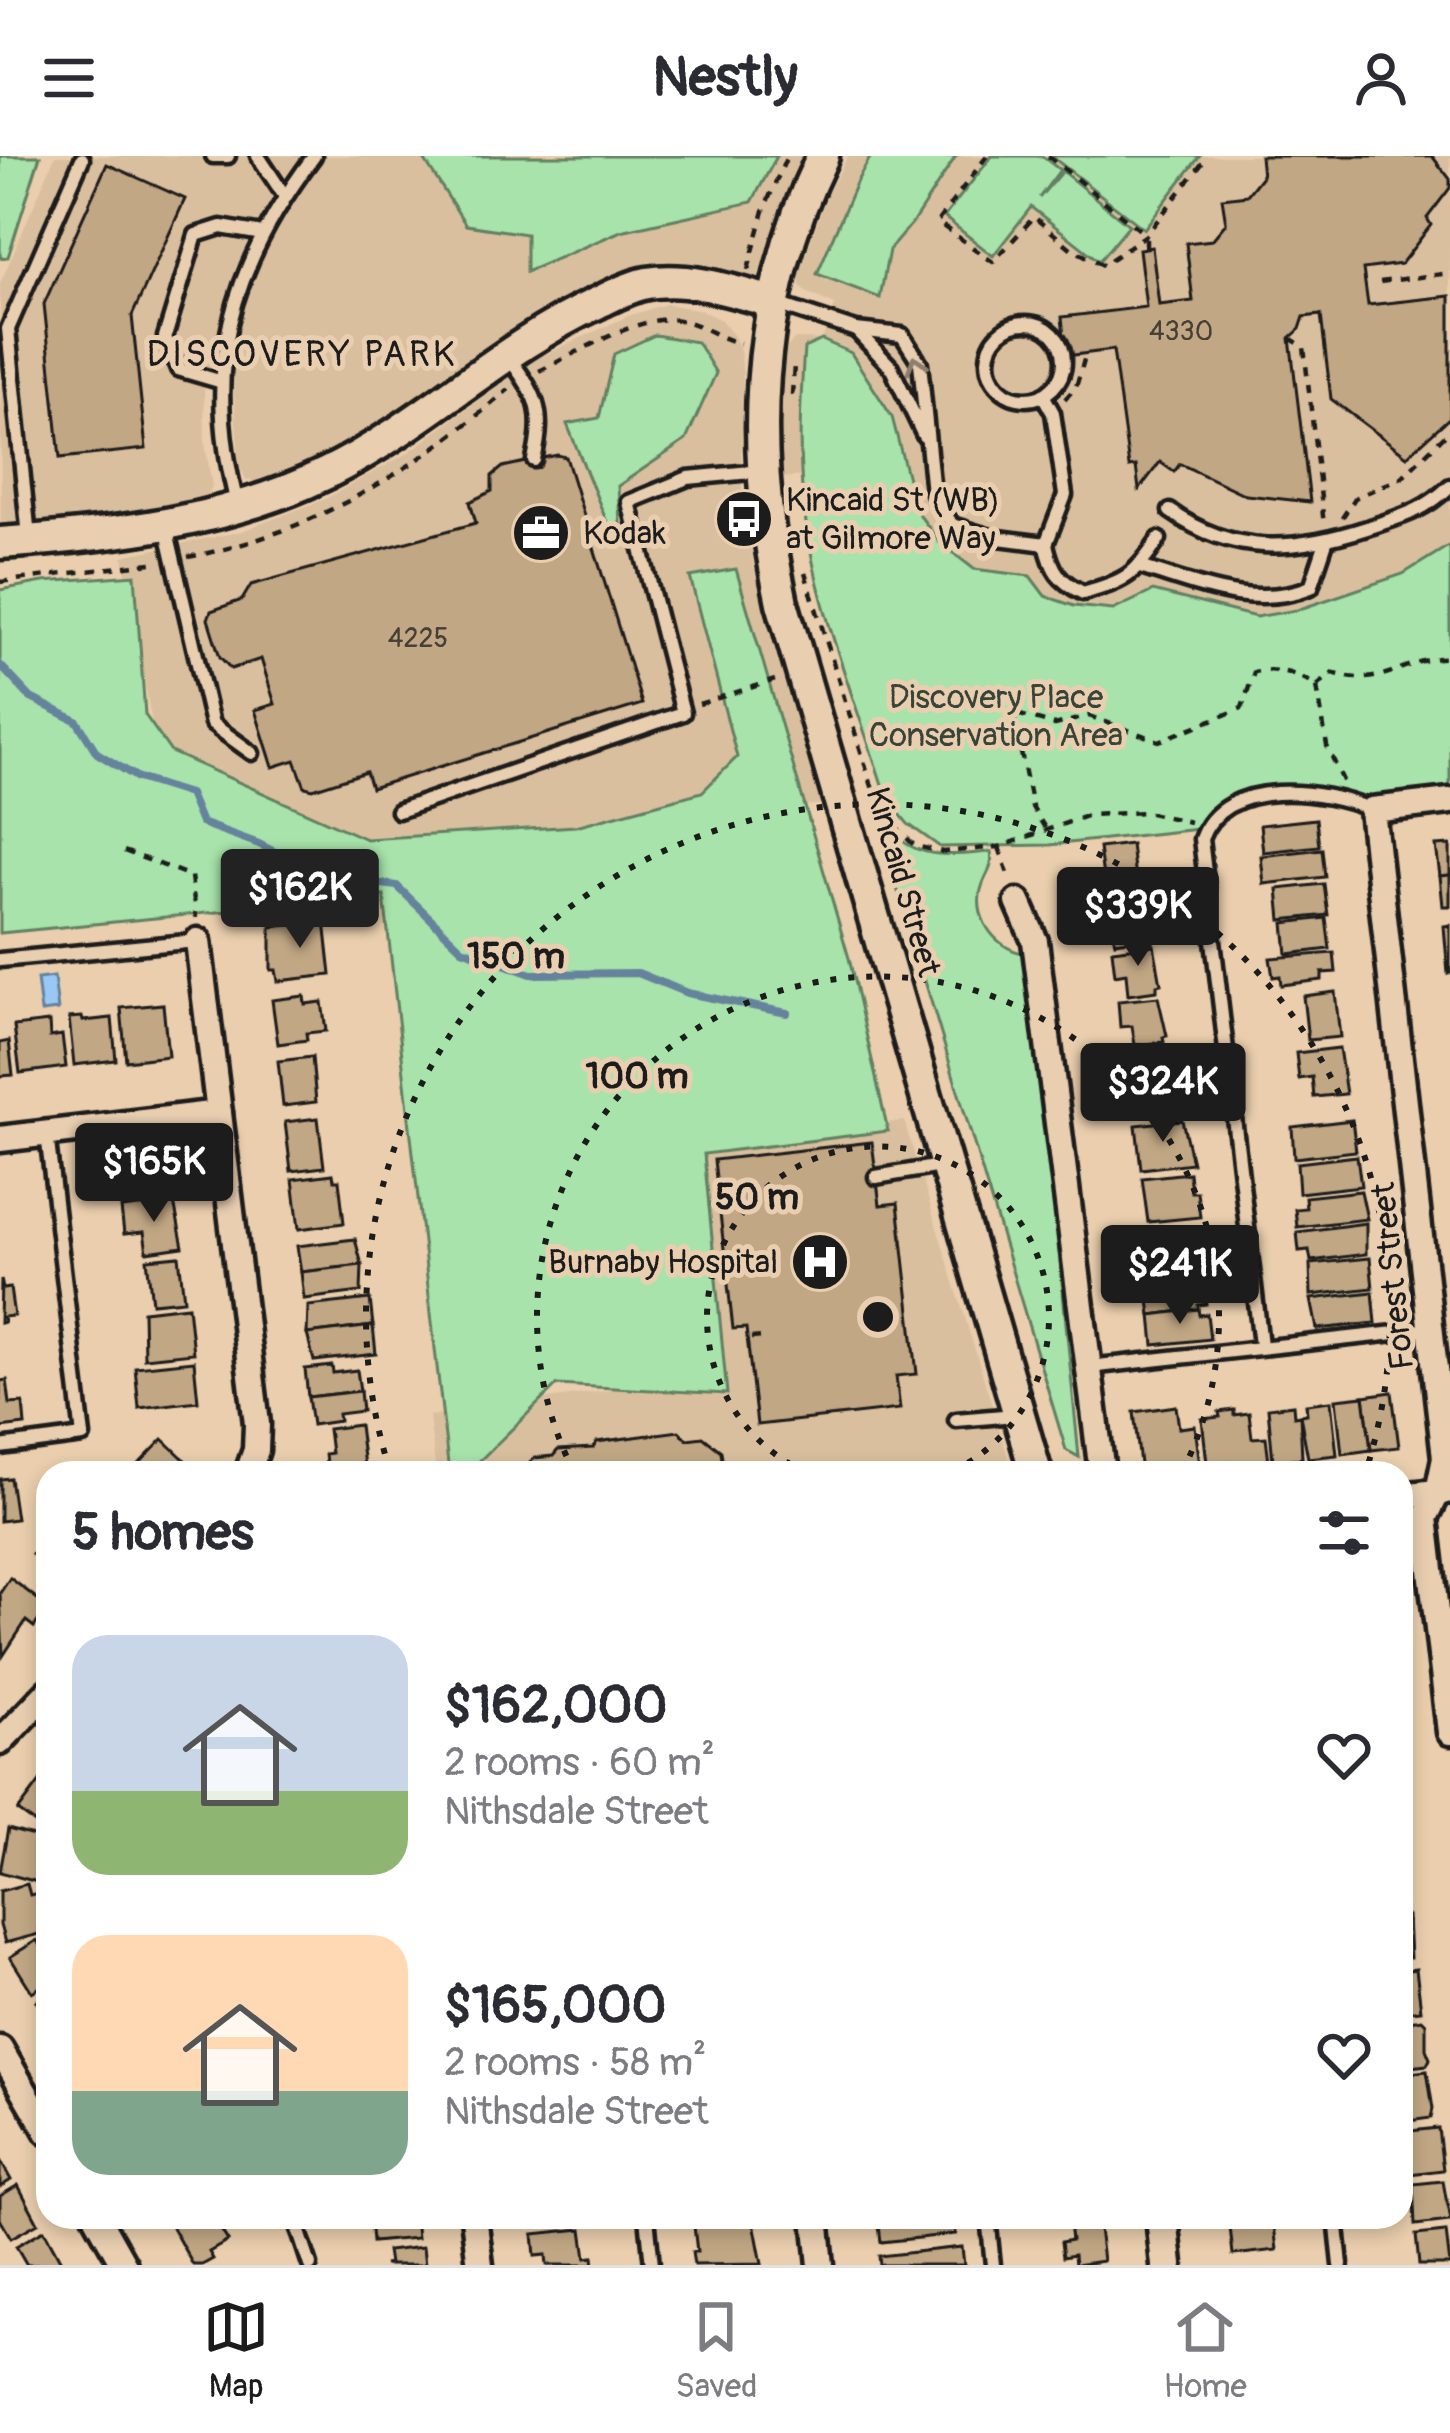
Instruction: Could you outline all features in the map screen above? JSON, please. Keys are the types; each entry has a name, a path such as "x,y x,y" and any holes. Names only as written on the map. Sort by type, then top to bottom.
{"street":[{"name":"Kincaid Street","path":"823,156 793,229 772,302 762,373 760,471 782,603 1033,1461"},
{"path":"15,542 166,526 298,486 370,449 506,353 566,317 645,283 685,281 772,302"},
{"path":"1372,810 1450,801"},
{"name":"Forest Street","path":"1372,810 1445,1458 1444,1491 1425,1518 1450,1732"},
{"path":"1018,902 1034,941 1101,1461"},
{"path":"198,941 257,1424 252,1461"},
{"path":"0,1139 219,1113"},
{"path":"1413,1495 1444,1491"},
{"path":"0,1742 36,1704"},
{"path":"0,2049 36,2111"},
{"path":"104,2229 124,2265"},
{"path":"476,2229 480,2265"},
{"path":"816,2229 821,2265"},
{"path":"1164,2229 1168,2265"}],"lane":[{"path":"213,156 228,156"},
{"path":"258,156 284,196"},
{"path":"238,507 219,381 233,302 284,196 314,156"},
{"path":"15,542 8,329 82,159"},
{"path":"219,381 178,369 165,337 196,235 221,226 263,234"},
{"path":"772,302 856,330 902,334 920,363 933,493 952,526 991,538 1046,544"},
{"path":"1026,322 1049,331 1063,352 1060,377 1043,395 1019,399 990,376 987,364 994,340 1013,324 1026,322"},
{"path":"856,330 891,367 927,442"},
{"path":"506,353 533,392 541,416 534,460"},
{"path":"1043,395 1054,413 1066,495 1046,544 1060,582 1083,593 1123,582 1140,568 1159,539"},
{"path":"398,812 683,713 629,502 688,478 760,471"},
{"path":"1170,511 1224,538 1289,548 1326,542 1427,508 1450,486"},
{"path":"166,526 170,560 212,724 252,754"},
{"path":"1140,568 1251,599 1287,597 1311,587 1326,542"},
{"path":"1261,1345 1201,850 1207,825 1220,811 1253,797 1298,793 1345,799 1372,810"},
{"path":"0,960 198,941"},
{"path":"0,1447 83,1436 47,1134"},
{"path":"876,1177 947,1165"},
{"path":"1089,1367 1432,1329"},
{"path":"956,1420 1019,1414"},
{"path":"298,2229 310,2265"},
{"path":"648,2229 652,2265"},
{"path":"989,2229 993,2265"},
{"path":"1337,2229 1341,2265"}],"path":[{"path":"747,276 765,207 787,156"},
{"path":"987,156 937,222 993,262 1034,218 1072,249 1103,265 1147,236 1208,156"},
{"path":"1048,156 1147,236"},
{"path":"1146,248 1147,236"},
{"path":"1380,282 1450,273"},
{"path":"730,329 728,341 738,343"},
{"path":"1290,338 1304,346 1326,542"},
{"path":"791,351 791,401"},
{"path":"1054,413 1076,387 1086,353"},
{"path":"1326,542 1355,498 1402,477 1450,430"},
{"path":"802,566 880,812 925,850 999,848 1089,814 1144,812 1207,825"},
{"path":"1317,686 1333,673 1351,679 1396,674 1430,656 1450,658"},
{"path":"1046,828 1032,807 1012,712 1055,725 1089,716 1159,741 1242,708 1254,672 1266,670 1299,674 1317,686 1327,746 1342,774 1345,799"},
{"path":"682,709 775,680"},
{"path":"999,848 1005,867"},
{"path":"124,851 191,876 198,941"},
{"path":"751,1338 764,1337"}],"shaded area":[{"path":"55,156 804,156 758,277 649,262 602,279 494,340 357,440 260,483 246,479 239,464 233,378 204,378 205,443 212,486 205,500 115,520 1,530 0,284"},
{"path":"848,156 1450,156 1450,545 1403,573 1297,610 1256,617 1153,591 1113,610 1074,606 1044,596 1030,576 974,569 939,542 916,510 903,469 780,478 784,350 795,339 822,340 835,305 806,292 799,273 827,195"},
{"path":"666,304 700,310 721,320 740,350 741,478 754,568 824,804 326,854 157,753 123,556 242,531 325,499 406,454 531,361 628,316"},
{"name":"Burnaby Hospital","path":"904,1121 1009,1461 435,1461 429,1416 703,1377 683,1147"}],"green space":[{"path":"0,156 40,156 8,257 0,258"},
{"path":"422,156 777,156 752,202 621,231 526,272 526,234 466,225"},
{"path":"871,156 956,156 889,250 880,298 817,274"},
{"path":"992,156 1042,156 1060,170 1039,198 1062,171 1129,225 1099,261 1031,207 993,256 944,217"},
{"path":"1051,156 1200,156 1144,229"},
{"path":"655,335 697,342 716,373 686,440 618,486 620,524 613,537 567,424 599,418 614,354"},
{"name":"Discovery Place Conservation Area","path":"822,340 851,353 892,417 916,510 939,542 974,569 1030,576 1045,596 1074,606 1113,610 1153,591 1256,617 1297,610 1403,574 1450,545 1450,793 1383,801 1304,788 1264,789 1227,801 1198,829 1050,845 940,847 908,824 886,797 812,557 801,479 801,392 804,348"},
{"path":"736,569 849,958 888,1131 704,1154 727,1394 557,1385 479,1461 448,1461 384,896 0,933 0,590 135,575 145,715 171,752 366,839 576,826 702,792 737,757 690,577"},
{"path":"885,823 920,850 991,852 981,890 981,913 999,941 1030,954 1079,1457 1066,1450 882,838"}],"water":[{"path":"54,977 58,1010 41,1012 37,979"}],"building":[{"path":"1260,156 1432,156 1450,179 1450,188 1427,218 1431,225 1401,264 1363,269 1368,305 1450,296 1450,417 1407,456 1331,399 1321,315 1304,317 1290,338 1310,502 1246,495 1180,464 1174,472 1160,462 1139,490 1136,466 1129,467 1113,350 1066,356 1062,317 1146,307 1139,249 1152,247 1159,305 1193,301 1186,243 1212,240 1226,223 1222,198 1247,195 1262,176"},
{"path":"107,164 185,199 132,316 146,449 60,458 44,304"},
{"path":"566,457 642,704 371,788 366,772 313,789 305,787 295,760 273,767 255,710 275,704 261,659 231,669 220,657 208,619 211,611 242,600 251,585 476,523 470,502 492,491 492,476 503,467"},
{"path":"1316,819 1319,846 1263,852 1260,825"},
{"path":"1131,844 1136,887 1105,891 1099,848"},
{"path":"1450,845 1450,875 1440,876 1436,846"},
{"path":"1322,849 1325,877 1264,884 1261,856"},
{"path":"1450,875 1450,906 1443,906 1440,876"},
{"path":"1324,884 1328,915 1281,920 1278,889"},
{"path":"1140,894 1149,929 1142,929 1143,938 1115,942 1105,898"},
{"path":"1326,918 1330,949 1287,954 1284,923"},
{"path":"325,921 331,975 278,981 276,970 271,970 271,927"},
{"path":"1450,925 1450,973 1448,974 1444,926"},
{"path":"1154,945 1161,984 1157,991 1128,995 1126,973 1115,975 1112,950"},
{"path":"1334,953 1336,972 1322,973 1322,980 1281,985 1280,976 1273,977 1270,958"},
{"path":"1335,992 1340,1037 1308,1040 1303,996"},
{"path":"304,996 305,1004 322,1002 326,1031 306,1033 307,1040 278,1044 272,1000"},
{"path":"1158,997 1167,1036 1164,1042 1135,1045 1132,1026 1120,1027 1118,1001"},
{"path":"163,1004 168,1056 126,1061 121,1008"},
{"path":"82,1017 83,1021 112,1018 116,1060 74,1065 69,1018"},
{"path":"49,1022 50,1037 62,1035 66,1067 20,1073 14,1026"},
{"path":"9,1041 13,1075 0,1076 0,1043"},
{"path":"1339,1048 1346,1094 1314,1097 1312,1077 1299,1079 1296,1053"},
{"path":"1169,1052 1174,1090 1131,1095 1128,1076 1136,1075 1133,1056"},
{"path":"312,1057 316,1102 283,1106 278,1061"},
{"path":"318,1118 324,1167 291,1171 285,1122"},
{"path":"1182,1120 1192,1163 1141,1169 1136,1125"},
{"path":"1352,1120 1356,1151 1294,1158 1292,1127"},
{"path":"872,1142 880,1205 898,1203 917,1374 896,1376 900,1409 757,1425 746,1328 733,1329 714,1160"},
{"path":"165,1156 169,1196 126,1201 122,1165"},
{"path":"1357,1156 1361,1186 1299,1193 1297,1163"},
{"path":"1189,1173 1200,1217 1148,1222 1142,1178"},
{"path":"333,1174 339,1180 344,1223 299,1229 293,1179"},
{"path":"1361,1191 1367,1219 1297,1227 1295,1209 1306,1208 1305,1197"},
{"path":"174,1202 183,1247 147,1252 144,1232 124,1234 121,1208"},
{"path":"1366,1223 1366,1254 1311,1261 1309,1250 1299,1251 1297,1232"},
{"path":"1179,1230 1184,1273 1153,1276 1149,1233"},
{"path":"355,1239 362,1265 301,1272 297,1246"},
{"path":"179,1256 184,1300 152,1303 147,1259"},
{"path":"1370,1258 1373,1288 1311,1295 1310,1264"},
{"path":"362,1265 361,1292 304,1299 301,1272"},
{"path":"1,1279 3,1289 10,1288 14,1316 3,1317 0,1323"},
{"path":"1203,1279 1206,1304 1151,1315 1147,1285"},
{"path":"1373,1292 1376,1323 1317,1329 1311,1299"},
{"path":"370,1299 373,1326 307,1334 308,1306"},
{"path":"188,1306 193,1353 144,1358 143,1311"},
{"path":"1198,1309 1199,1315 1207,1314 1210,1339 1154,1345 1151,1315"},
{"path":"373,1326 376,1354 314,1361 307,1334"},
{"path":"194,1361 198,1401 139,1408 135,1367"},
{"path":"332,1366 333,1373 357,1370 360,1391 308,1397 305,1369"},
{"path":"7,1380 10,1404 23,1403 25,1425 0,1428 0,1381"},
{"path":"360,1391 362,1411 312,1425 308,1397"},
{"path":"1392,1392 1399,1447 1371,1450 1364,1396"},
{"path":"1364,1396 1371,1450 1342,1454 1336,1399"},
{"path":"1331,1401 1337,1455 1308,1458 1300,1415 1307,1414 1306,1404"},
{"path":"1293,1405 1294,1416 1300,1415 1302,1458 1273,1461 1268,1408"},
{"path":"1176,1406 1179,1428 1195,1426 1199,1461 1140,1461 1134,1412"},
{"path":"1219,1412 1249,1413 1252,1438 1266,1437 1269,1461 1207,1461 1202,1419 1220,1417"},
{"path":"359,1425 363,1461 326,1461 325,1454 331,1453 328,1429"},
{"path":"679,1431 687,1439 703,1437 721,1451 722,1461 531,1461 553,1456 558,1450 593,1448 597,1442"},
{"path":"163,1439 186,1461 142,1461"},
{"path":"10,1478 16,1519 0,1521 0,1479"},
{"path":"10,1578 36,1598 36,1624 26,1621 3,1656 0,1593"},
{"path":"36,1787 36,1824 18,1811"},
{"path":"8,1829 36,1837 36,1882 0,1872"},
{"path":"27,1884 30,1895 36,1894 36,1935 5,1943 0,1891"},
{"path":"36,1941 36,1990 32,1992 10,1957"},
{"path":"1413,1969 1421,2010 1413,2011"},
{"path":"1413,2020 1426,2023 1427,2065 1413,2067"},
{"path":"1427,2071 1431,2118 1413,2120 1413,2073"},
{"path":"1438,2128 1443,2170 1413,2174 1413,2131"},
{"path":"0,2160 11,2180 0,2187"},
{"path":"1443,2181 1450,2221 1415,2225 1413,2184"},
{"path":"18,2185 36,2224 11,2238 0,2219 0,2196"},
{"path":"173,2229 221,2229 228,2241 209,2252 213,2259 193,2265"},
{"path":"371,2229 416,2229 417,2238 372,2242"},
{"path":"582,2229 586,2258 593,2257 594,2265 547,2265 546,2255 535,2256 533,2234"},
{"path":"694,2229 755,2229 762,2264 694,2265 692,2252 697,2252"},
{"path":"879,2229 955,2229 956,2234 881,2242"},
{"path":"1070,2229 1099,2229 1103,2261 1075,2265 1074,2255 1063,2257 1061,2242 1071,2240"},
{"path":"1230,2229 1274,2229 1277,2250 1233,2255"},
{"path":"44,2230 63,2265 27,2265 16,2246"},
{"path":"1446,2232 1450,2265 1419,2265 1416,2235"},
{"path":"423,2247 425,2265 384,2265 389,2264 387,2251"},
{"path":"962,2247 964,2265 880,2265 879,2256"}],"waterway":[{"path":"0,665 31,698 77,721 97,753 138,778 189,794 201,823 259,844 322,876 397,886 462,949 531,974 638,973 687,993 787,1013"}],"place":[{"name":"Kincaid St (WB) at Gilmore Way","path":"744,519"},
{"name":"Kodak","path":"541,533"},
{"name":"Burnaby Hospital","path":"820,1262"}],"district":[{"name":"DISCOVERY PARK","path":"302,354"}]}
